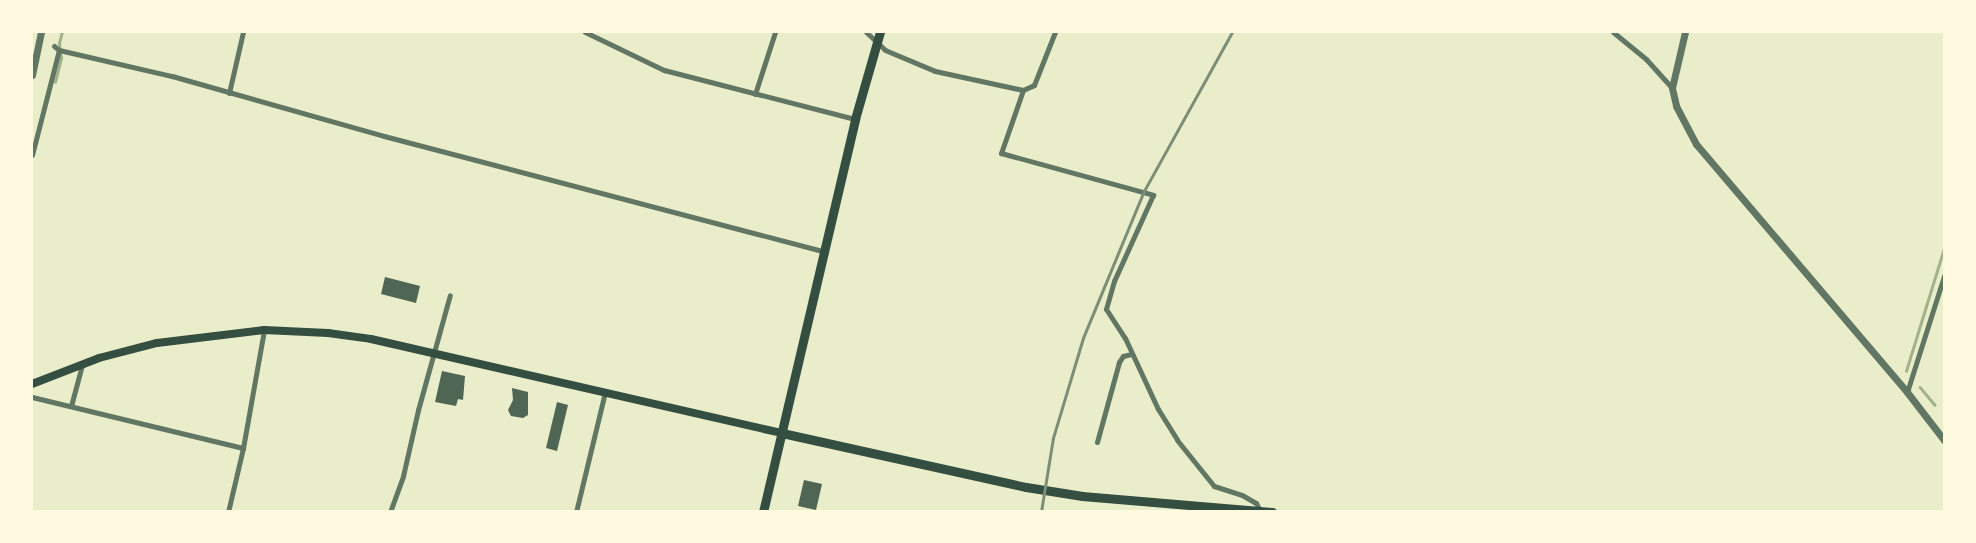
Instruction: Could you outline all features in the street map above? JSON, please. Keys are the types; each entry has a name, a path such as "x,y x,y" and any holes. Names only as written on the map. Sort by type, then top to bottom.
{"highway":[{"path":"763,512 826,252 855,118 880,32"},
{"path":"782,433 1026,487 1082,496 1272,512"}],"main road":[{"path":"32,384 82,365 157,343 264,330 350,336 605,391 782,433"}],"street":[{"path":"32,75 41,32"},
{"path":"229,93 243,32"},
{"path":"585,32 664,70 855,118"},
{"path":"755,94 775,32"},
{"path":"866,32 884,50 934,71 1023,90 1034,85 1055,32"},
{"path":"1613,32 1646,59 1672,88"},
{"path":"1685,32 1672,88 1676,106 1696,144 1907,392 1944,440"},
{"path":"32,155 59,49 826,252"},
{"path":"1023,90 1000,153 1153,195 1114,281 1107,309 1158,409 1209,481 1214,486 1242,495 1256,503 1260,511"},
{"path":"1907,392 1944,276"},
{"path":"390,512 403,476 450,295"},
{"path":"228,512 243,449 264,330"},
{"path":"1097,442 1119,362 1123,356 1131,354"},
{"path":"71,406 82,365"},
{"path":"576,512 605,391"},
{"path":"32,397 243,449"}],"building":[{"path":"385,277 420,286 416,303 381,294"},
{"path":"442,371 465,376 463,400 458,399 456,406 435,402"},
{"path":"512,388 528,392 528,415 523,418 511,416 508,410 513,400"},
{"path":"557,402 568,405 557,451 546,448"},
{"path":"804,480 822,484 816,510 798,506"}],"waterway":[{"path":"55,82 61,58 59,43 62,32"},
{"path":"1906,371 1944,248"},
{"path":"1920,387 1935,405"}],"railway":[{"path":"1041,512 1053,438 1083,338 1144,191 1232,32"}]}
